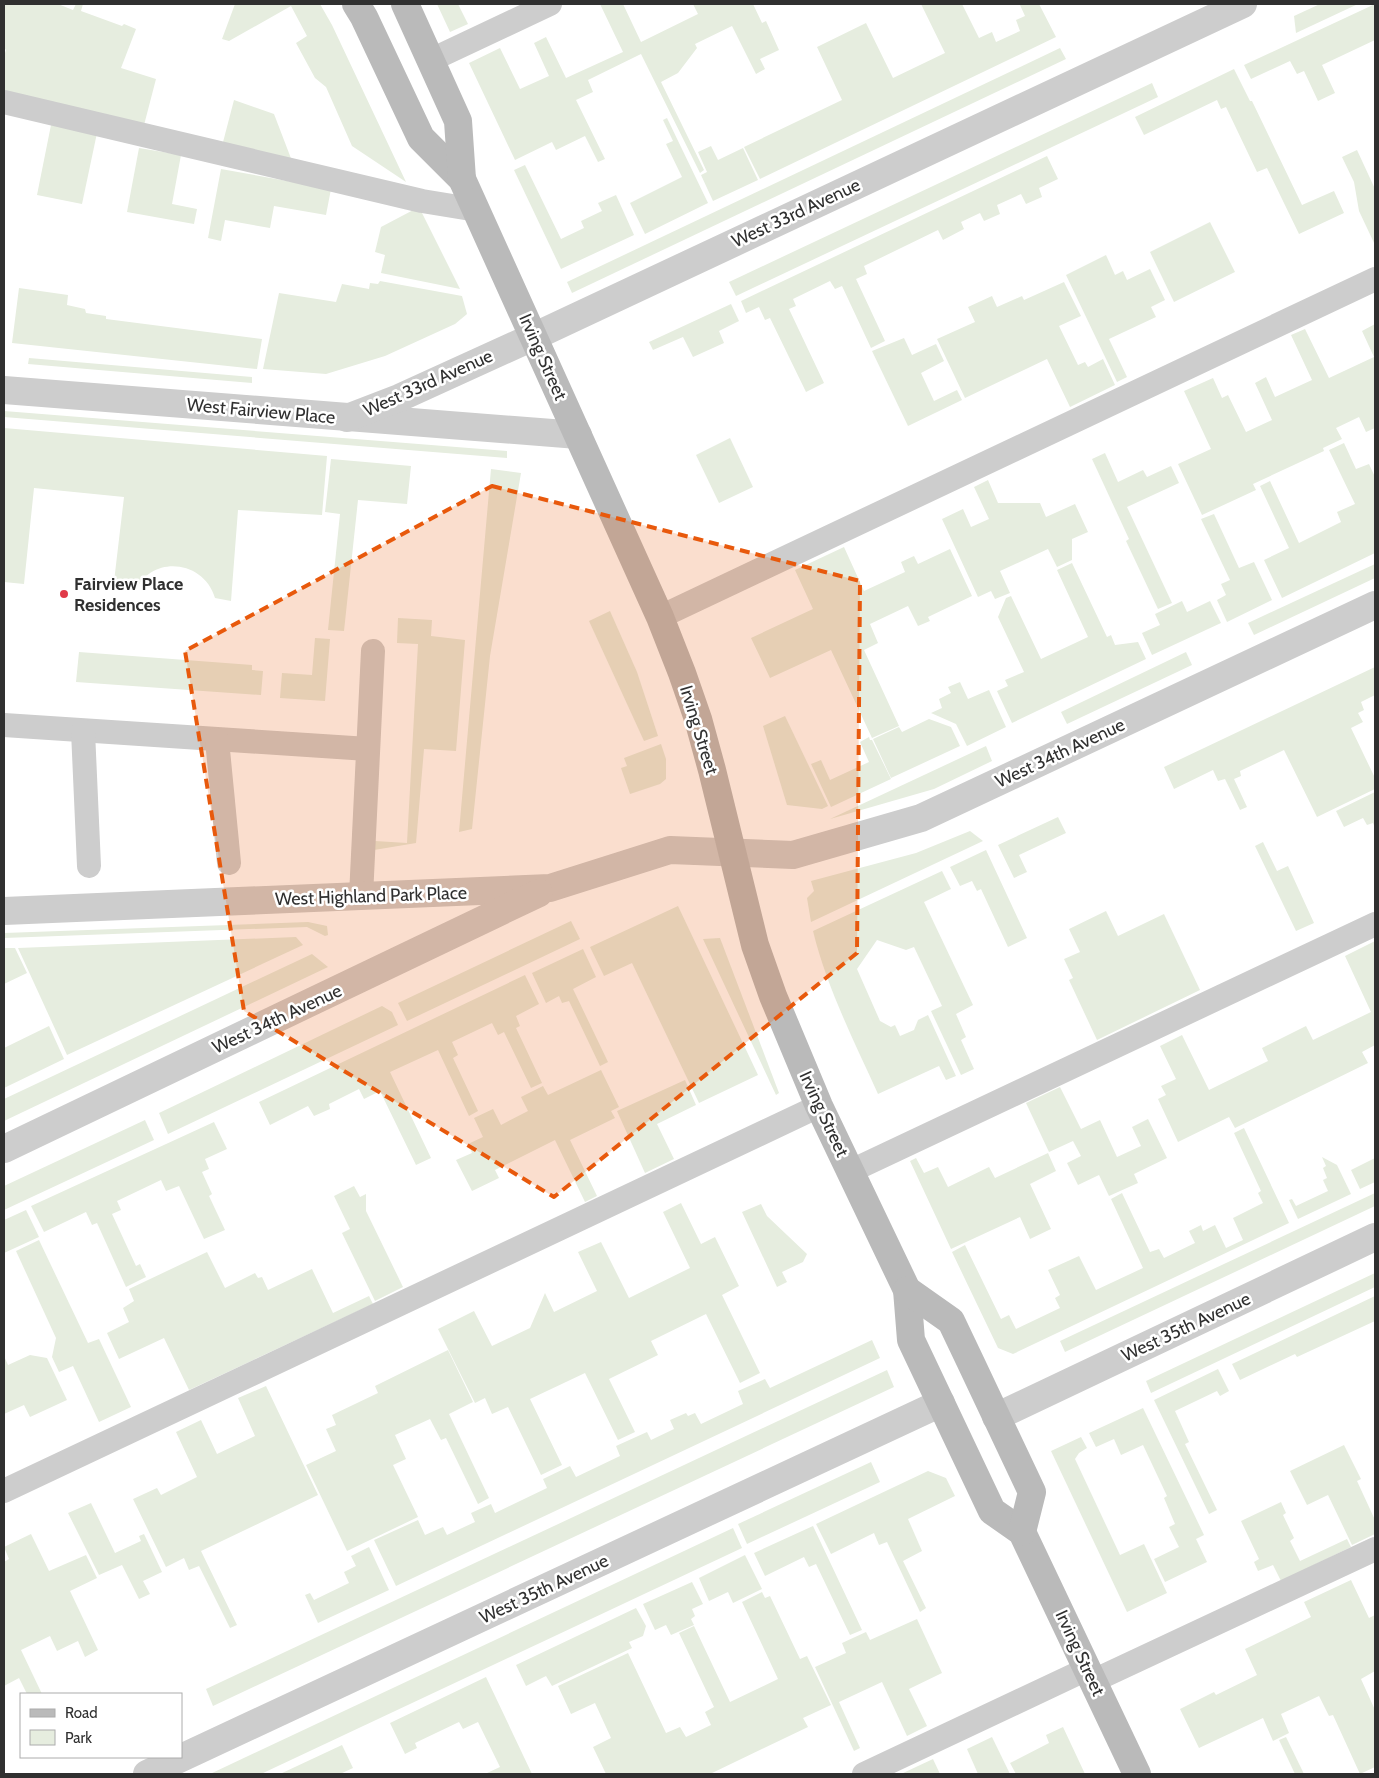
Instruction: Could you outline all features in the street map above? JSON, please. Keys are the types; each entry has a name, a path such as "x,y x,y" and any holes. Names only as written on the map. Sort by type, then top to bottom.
{"main road":[{"name":"Irving Street","path":"356,4 421,138 462,179 660,617 698,720 755,946 773,996 819,1106 907,1290 911,1340 992,1511 1022,1532 1137,1774"},
{"name":"Irving Street","path":"405,4 458,121 462,179"},
{"name":"Irving Street","path":"907,1290 951,1321 1032,1492 1022,1532"}],"street":[{"name":"West 33rd Avenue","path":"347,418 399,398 1243,4"},
{"name":"West Fairview Place","path":"4,390 578,435"},
{"name":"West 34th Avenue","path":"732,852 793,855 921,818 1375,605"},
{"name":"West Highland Park Place","path":"4,911 550,888 670,850 732,852"},
{"name":"West 34th Avenue","path":"4,1149 550,888"},
{"name":"West 35th Avenue","path":"996,1417 1375,1237"},
{"name":"West 35th Avenue","path":"182,1758 941,1403"},
{"name":"West 35th Avenue","path":"147,1774 181,1758"}],"lane":[{"path":"431,60 550,4"},
{"path":"4,102 422,201 477,210"},
{"path":"660,617 1375,279"},
{"path":"361,896 373,651"},
{"path":"4,725 368,750"},
{"path":"84,731 88,866"},
{"path":"217,740 229,863"},
{"path":"850,1171 1375,924"},
{"path":"4,1491 819,1106"},
{"path":"864,1774 1375,1549"}],"highlighted area":[{"path":"492,486 860,581 857,953 554,1197 244,1011 185,651"}],"green space":[{"path":"4,4 58,4 73,10 76,4 83,4 81,11 122,26 124,24 136,29 121,68 156,79 143,129 4,91 4,56 6,50 4,48"},
{"path":"235,4 320,4 332,25 406,182 352,146 326,87 315,78 296,43 307,36 291,6 229,41 222,39"},
{"path":"437,4 458,4 468,24 450,32"},
{"path":"600,4 623,4 641,42 698,14 693,4 753,4 762,23 766,21 779,50 760,59 765,69 756,74 732,26 695,44 697,48 678,73 661,82 704,170 700,173 641,54 588,80 593,92 576,100 605,159 598,162 585,136 556,150 552,142 515,160 469,63 500,48 520,89 549,76 534,43 546,37 566,78 623,52"},
{"path":"921,4 962,4 979,38 992,32 996,42 1020,31 1016,20 1025,16 1020,5 1039,4 1056,37 760,179 744,147 842,100 817,47 866,23 893,78 945,53"},
{"path":"1320,4 1358,4 1296,33 1294,16"},
{"path":"1375,4 1375,40 1322,65 1335,93 1318,101 1304,71 1297,74 1290,61 1251,79 1244,65"},
{"path":"1060,48 1066,59 572,293 567,282"},
{"path":"1234,69 1250,101 1252,101 1302,205 1334,191 1344,213 1299,234 1267,168 1257,172 1226,107 1221,109 1217,100 1144,135 1135,117"},
{"path":"1152,83 1158,97 736,296 729,282"},
{"path":"234,100 274,114 292,161 222,146"},
{"path":"667,118 708,203 645,234 630,203 682,177 666,144 673,141 663,120"},
{"path":"51,125 97,133 82,204 37,195"},
{"path":"711,146 718,160 743,148 758,180 713,201 701,175 707,172 698,152"},
{"path":"139,148 181,155 172,204 197,209 194,224 127,212"},
{"path":"1357,150 1375,189 1375,245 1359,211 1354,182 1342,157"},
{"path":"1047,156 1058,179 1039,188 1042,197 1026,204 1021,194 997,205 1000,214 984,221 980,213 961,222 964,229 943,240 938,230 864,266 867,274 856,279 885,341 871,348 842,286 835,289 830,281 793,299 796,306 789,309 824,383 806,392 770,318 765,320 759,307 746,313 741,301"},
{"path":"525,165 561,239 584,228 581,221 602,211 598,203 616,195 634,235 561,269 514,170"},
{"path":"221,169 331,189 326,215 274,206 270,228 225,220 221,241 208,238"},
{"path":"419,207 460,289 381,273 385,255 375,252 381,227"},
{"path":"1210,222 1235,272 1174,302 1150,252"},
{"path":"1106,255 1115,275 1123,271 1127,280 1150,269 1165,300 1151,307 1156,317 1109,339 1127,377 1117,382 1066,275"},
{"path":"380,281 462,296 467,314 455,324 385,356 326,374 263,369 279,293 336,302 342,284 369,289 370,283 378,284"},
{"path":"1064,282 1081,316 1059,326 1078,365 1085,362 1088,367 1103,359 1115,385 1070,407 1047,359 965,398 937,339 975,322 968,307 992,296 997,307 1022,296 1024,300"},
{"path":"19,288 68,295 67,305 85,309 86,313 106,316 106,319 262,339 257,369 12,343"},
{"path":"731,304 739,321 719,331 724,343 693,357 683,337 653,350 649,342"},
{"path":"1375,324 1375,428 1366,432 1359,417 1336,428 1342,439 1323,448 1324,451 1253,484 1256,490 1202,515 1178,464 1211,449 1184,391 1213,378 1222,398 1228,395 1246,432 1272,420 1255,383 1266,377 1275,397 1312,380 1291,335 1305,329 1329,378 1374,357 1362,331"},
{"path":"904,338 912,355 936,344 944,361 921,373 934,401 957,390 962,400 908,426 872,351"},
{"path":"29,358 252,377 252,383 28,364"},
{"path":"4,411 507,451 507,458 4,417"},
{"path":"4,428 327,456 322,515 238,510 231,601 215,598 209,585 200,576 189,569 177,566 164,567 153,572 143,580 135,592 113,590 124,497 34,488 24,584 4,582"},
{"path":"730,438 753,487 719,503 696,455"},
{"path":"1344,443 1356,469 1369,464 1375,477 1375,553 1282,598 1264,560 1289,548 1260,486 1270,481 1299,543 1341,522 1337,512 1355,504 1329,450"},
{"path":"1105,453 1118,482 1143,470 1147,477 1171,466 1179,483 1127,507 1172,603 1158,609 1126,541 1129,539 1092,459"},
{"path":"331,459 411,466 407,504 358,500 344,631 328,630 340,514 325,512"},
{"path":"491,469 521,473 490,656 472,829 459,832"},
{"path":"988,480 998,503 1040,503 1046,517 1075,504 1088,532 1072,539 1072,560 1057,567 1048,549 1000,571 1010,593 995,599 991,591 978,597 942,519 963,509 971,527 989,519 974,487"},
{"path":"1214,514 1239,568 1254,562 1272,600 1227,622 1217,600 1226,595 1221,584 1230,580 1201,519"},
{"path":"844,547 864,591 905,572 901,562 914,556 918,564 950,549 972,596 928,617 930,621 918,626 908,606 870,624 878,643 864,650 899,726 872,738 831,650 770,678 751,638 813,609 795,570"},
{"path":"1072,563 1107,637 1111,635 1115,645 1138,642 1146,659 1012,723 997,691 1008,686 1005,680 1024,672 998,617 1006,598 1011,596 1041,659 1088,637 1057,570"},
{"path":"1375,564 1375,578 1254,635 1248,623"},
{"path":"1182,601 1187,612 1210,601 1221,623 1152,655 1142,633 1160,625 1155,614"},
{"path":"610,611 637,672 658,736 644,741 589,621"},
{"path":"398,618 432,620 431,636 465,640 456,751 424,749 416,843 374,850 375,841 407,843 418,644 397,643"},
{"path":"315,638 330,639 325,701 280,698 282,673 312,675"},
{"path":"79,652 252,665 252,670 263,671 261,695 76,682"},
{"path":"1186,652 1192,665 1067,724 1061,712"},
{"path":"1375,667 1375,695 1361,702 1364,710 1358,713 1363,722 1351,728 1375,778 1375,789 1317,817 1284,750 1240,771 1241,776 1234,779 1247,807 1240,810 1225,779 1218,781 1213,770 1174,789 1164,767"},
{"path":"960,682 968,699 989,690 1006,727 967,746 956,724 931,713 942,708 939,699 951,693 948,687"},
{"path":"785,716 828,806 822,809 787,805 763,726"},
{"path":"929,719 951,727 960,746 891,778 873,739 899,727 902,732"},
{"path":"869,737 891,779 831,807 811,764 821,760 830,780 869,762 860,742"},
{"path":"661,744 666,759 666,779 660,784 630,794 621,768 627,766 624,758"},
{"path":"986,746 992,761 934,789 830,819"},
{"path":"1375,792 1375,828 1373,823 1367,825 1363,818 1344,827 1336,811"},
{"path":"1058,817 1066,833 1019,855 1027,872 1014,878 998,845"},
{"path":"970,831 983,841 811,922 807,898 814,891 811,881 916,853"},
{"path":"1263,842 1277,871 1288,866 1314,923 1296,931 1255,846"},
{"path":"986,850 1027,938 1008,947 981,889 977,891 972,881 960,886 950,867"},
{"path":"942,871 951,889 924,902 973,1005 956,1014 966,1037 961,1040 974,1069 961,1075 931,1011 942,1006 914,947 906,950 877,940 857,969 880,1021 891,1027 895,1025 900,1036 914,1030 918,1020 928,1015 956,1076 946,1080 939,1066 878,1094 833,994 813,931"},
{"path":"678,906 758,1075 699,1103 632,963 604,976 590,947"},
{"path":"1106,911 1118,936 1164,914 1200,990 1097,1040 1069,980 1073,978 1064,959 1080,952 1069,929"},
{"path":"571,921 580,939 407,1021 398,1003"},
{"path":"308,922 327,926 328,935 325,936 307,927 4,938 4,933"},
{"path":"296,937 303,945 67,1055 18,948"},
{"path":"720,938 779,1093 776,1095 703,939"},
{"path":"1375,941 1375,1045 1362,1052 1368,1063 1235,1128 1229,1117 1178,1142 1158,1099 1166,1095 1161,1086 1176,1079 1160,1046 1182,1035 1209,1090 1268,1061 1262,1048 1306,1026 1313,1040 1371,1012 1345,956"},
{"path":"4,948 15,948 27,973 4,984"},
{"path":"583,949 596,977 573,989 608,1062 600,1066 569,1001 562,1003 559,996 546,1003 532,973"},
{"path":"312,954 328,967 4,1121 4,1099"},
{"path":"525,975 539,1004 516,1016 520,1026 516,1028 542,1083 531,1088 504,1032 498,1035 492,1023 452,1042 458,1055 453,1058 478,1111 469,1116 438,1050 390,1072 431,1158 416,1165 380,1091 364,1099 359,1089 329,1104 330,1109 314,1116 308,1106 270,1125 259,1102"},
{"path":"382,1006 392,1012 398,1025 168,1134 159,1113"},
{"path":"49,1026 64,1059 4,1088 4,1048"},
{"path":"601,1070 619,1107 611,1111 615,1118 570,1140 597,1196 585,1202 555,1140 495,1170 499,1178 472,1191 456,1160 472,1153 468,1144 483,1137 474,1118 493,1109 501,1125 528,1111 521,1097 543,1086 548,1095"},
{"path":"685,1080 696,1105 657,1124 674,1159 645,1173 617,1111"},
{"path":"1060,1087 1081,1129 1100,1120 1117,1157 1141,1146 1132,1127 1148,1119 1167,1158 1134,1174 1138,1183 1109,1196 1099,1175 1078,1185 1067,1163 1081,1156 1073,1141 1049,1152 1026,1103"},
{"path":"145,1120 154,1140 4,1210 4,1186"},
{"path":"214,1122 227,1149 205,1159 209,1169 202,1172 212,1194 209,1196 225,1230 204,1239 179,1186 166,1191 161,1180 117,1201 121,1210 112,1214 136,1266 140,1264 146,1277 126,1287 97,1223 92,1225 86,1212 44,1232 31,1206"},
{"path":"1244,1128 1289,1223 1013,1354 998,1348 952,1252 965,1245 1001,1319 1009,1315 1016,1329 1060,1308 1055,1298 1060,1295 1048,1270 1079,1256 1096,1290 1143,1268 1111,1199 1122,1193 1150,1252 1159,1249 1164,1258 1195,1243 1189,1231 1201,1225 1203,1231 1215,1225 1226,1248 1243,1240 1233,1218 1263,1203 1258,1193 1261,1191 1234,1133"},
{"path":"1048,1153 1056,1171 1030,1184 1051,1229 1030,1239 1020,1217 951,1249 910,1161 916,1158 924,1173 938,1167 948,1187 989,1167 995,1178"},
{"path":"1322,1157 1337,1165 1351,1194 1298,1219 1289,1200 1292,1199 1296,1206 1328,1191 1323,1180 1327,1178 1323,1168 1326,1166"},
{"path":"1375,1158 1375,1182 1360,1189 1351,1170"},
{"path":"354,1186 360,1197 366,1194 366,1211 403,1287 375,1301 342,1233 350,1229 334,1196"},
{"path":"1375,1193 1375,1206 1065,1352 1060,1341"},
{"path":"681,1203 701,1244 715,1237 739,1286 722,1295 760,1373 740,1383 706,1314 651,1341 658,1355 609,1379 635,1432 618,1440 585,1373 530,1399 562,1465 541,1475 508,1407 492,1414 485,1398 475,1403 438,1329 474,1311 492,1346 530,1328 545,1293 554,1312 597,1291 578,1252 601,1242 629,1298 690,1268 663,1212"},
{"path":"761,1204 767,1216 807,1254 803,1262 782,1272 787,1282 777,1287 742,1212"},
{"path":"26,1210 39,1237 4,1253 4,1220"},
{"path":"39,1240 88,1343 99,1339 131,1407 99,1422 73,1366 59,1372 52,1357 56,1338 16,1251"},
{"path":"207,1252 225,1288 255,1273 258,1278 262,1277 268,1290 312,1269 333,1313 369,1296 373,1304 189,1390 164,1338 119,1359 107,1333 129,1322 123,1308 134,1301 129,1289"},
{"path":"1375,1273 1375,1287 1151,1393 1146,1381"},
{"path":"1375,1296 1375,1321 1297,1357 1295,1354 1240,1380 1232,1364"},
{"path":"872,1340 880,1358 396,1586 374,1540 418,1520 425,1535 443,1527 447,1535 475,1522 471,1513 491,1504 495,1513 547,1488 543,1479 570,1466 576,1477 620,1456 616,1446 647,1432 651,1440 674,1429 670,1420 686,1413 688,1416 695,1413 701,1424 743,1404 738,1391 765,1379 770,1388"},
{"path":"448,1350 473,1402 449,1414 489,1498 478,1504 446,1438 441,1440 430,1419 395,1435 406,1459 393,1465 418,1517 347,1551 306,1465 336,1451 326,1429 336,1425 332,1415 378,1393 375,1386"},
{"path":"30,1355 47,1358 67,1400 30,1417 24,1405 4,1414 4,1356 8,1365"},
{"path":"1218,1369 1229,1391 1220,1396 1217,1391 1175,1411 1189,1442 1185,1444 1217,1510 1209,1514 1154,1400"},
{"path":"887,1370 894,1387 213,1706 206,1689"},
{"path":"266,1386 318,1495 201,1551 237,1625 230,1628 199,1566 189,1570 184,1558 166,1567 133,1499 157,1488 161,1495 197,1477 176,1432 201,1420 217,1454 255,1436 238,1398"},
{"path":"1143,1408 1204,1535 1196,1539 1207,1562 1165,1582 1154,1559 1179,1547 1169,1527 1175,1524 1164,1498 1167,1496 1143,1445 1121,1455 1114,1439 1096,1447 1089,1433"},
{"path":"1081,1437 1087,1448 1079,1453 1075,1459 1120,1555 1144,1544 1167,1593 1127,1612 1051,1451"},
{"path":"1344,1445 1361,1479 1357,1481 1375,1520 1375,1534 1352,1545 1328,1495 1307,1505 1290,1471"},
{"path":"871,1462 880,1482 747,1544 738,1524"},
{"path":"928,1471 946,1478 955,1496 908,1519 922,1551 903,1561 926,1608 920,1612 887,1542 879,1545 874,1533 831,1554 816,1524"},
{"path":"1281,1502 1286,1513 1283,1515 1294,1538 1290,1541 1300,1561 1347,1539 1351,1547 1281,1581 1273,1565 1258,1571 1254,1562 1259,1559 1241,1521"},
{"path":"91,1503 115,1553 141,1541 139,1536 144,1534 162,1572 143,1581 150,1594 139,1599 122,1565 99,1575 68,1513"},
{"path":"813,1526 862,1630 850,1635 816,1564 809,1567 804,1557 765,1576 754,1553"},
{"path":"733,1528 742,1548 261,1774 210,1774"},
{"path":"31,1534 49,1571 86,1555 97,1578 70,1591 98,1650 85,1657 78,1641 57,1651 50,1636 21,1650 42,1693 26,1693 19,1678 4,1686 4,1562 9,1559 4,1547"},
{"path":"369,1547 389,1590 318,1623 305,1595 310,1593 314,1600 349,1583 344,1572 356,1566 351,1556"},
{"path":"745,1555 762,1589 733,1603 728,1592 709,1601 699,1578"},
{"path":"1351,1580 1369,1618 1375,1615 1375,1671 1361,1679 1375,1710 1375,1767 1360,1774 1333,1715 1329,1716 1319,1696 1281,1714 1289,1733 1273,1741 1263,1718 1199,1748 1180,1709 1214,1692 1216,1695 1257,1675 1245,1649 1311,1617 1304,1602"},
{"path":"692,1582 703,1604 692,1609 695,1616 691,1619 694,1625 671,1635 666,1625 655,1630 643,1604"},
{"path":"762,1592 765,1598 770,1596 800,1659 807,1656 831,1705 803,1718 808,1727 710,1774 606,1774 593,1747 611,1738 595,1703 571,1714 558,1686 628,1653 666,1733 680,1727 686,1737 711,1725 705,1712 714,1707 679,1633 694,1626 730,1702 778,1679 742,1602"},
{"path":"636,1608 646,1626 643,1636 629,1642 632,1648 552,1686 546,1676 526,1686 516,1665"},
{"path":"917,1619 942,1673 909,1689 927,1726 907,1736 882,1682 839,1702 860,1748 854,1751 815,1667 846,1653 842,1643 866,1632 870,1640"},
{"path":"486,1677 532,1774 488,1774 500,1767 478,1722 463,1729 459,1722 415,1743 417,1748 405,1754 390,1723"},
{"path":"1063,1727 1085,1774 1016,1774 1010,1763 1049,1743 1046,1735"},
{"path":"992,1737 1010,1774 978,1774 967,1749"},
{"path":"1286,1737 1304,1774 1295,1774 1279,1740"},
{"path":"342,1745 353,1768 340,1774 280,1774"},
{"path":"933,1759 940,1774 901,1774"}],"place":[{"name":"Fairview Place Residences","path":"64,594"}]}
